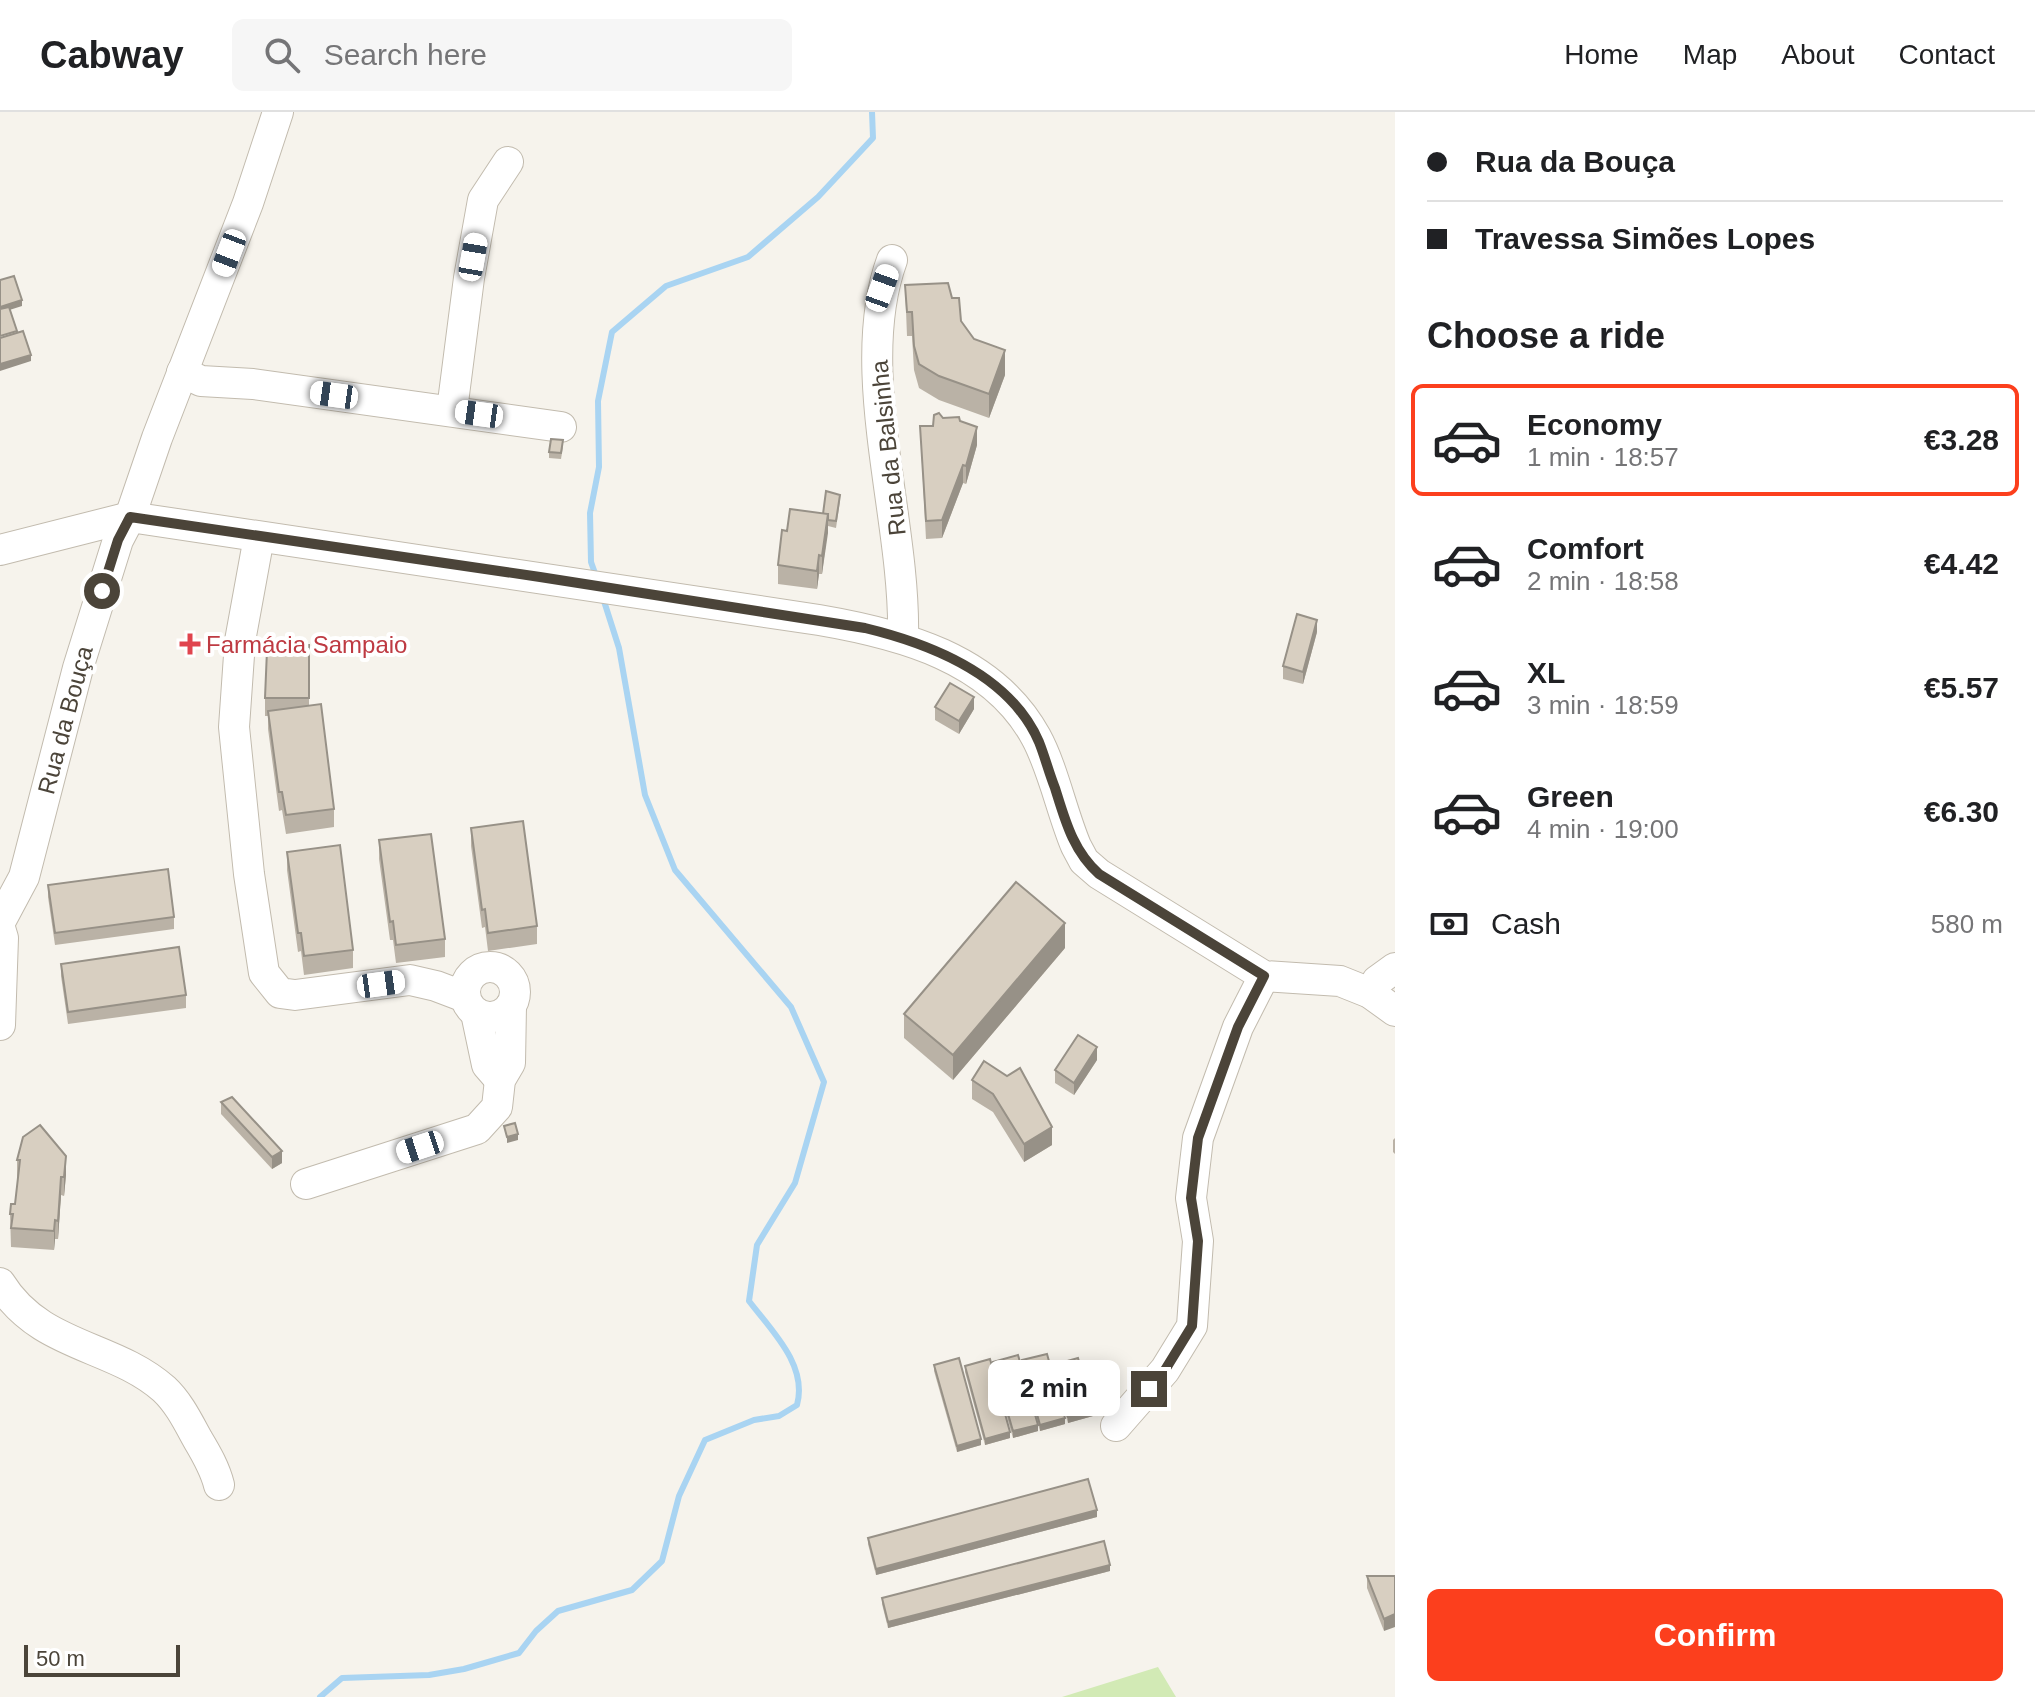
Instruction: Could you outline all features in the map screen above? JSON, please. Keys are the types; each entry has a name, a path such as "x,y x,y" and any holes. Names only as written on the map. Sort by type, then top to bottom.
{"street":[{"name":"Rua da Bouça","path":"0,925 24,877 78,668 118,540 130,517 248,203 278,112"},
{"path":"452,410 469,278 483,200 508,162"},
{"name":"Rua da Balsinha","path":"892,260 882,288 878,339 886,463 904,604 903,637"},
{"path":"182,372 201,381 253,384 561,427"},
{"path":"0,550 130,517 584,583 819,620 903,637 933,649 989,681 1024,717 1038,740 1068,827 1084,861 1099,874 1264,976 1340,981 1370,993 1395,1011"},
{"path":"259,537 240,641 234,727 249,874 264,973 280,993 295,995 410,980 436,986 491,1017 499,1016 511,1006"},
{"path":"0,925 3,938 0,1025"},
{"path":"306,1184 477,1129 497,1107 500,1080 510,1063 511,1006 516,990 509,975 502,970 485,967 425,971 410,980"},
{"path":"485,967 467,981 470,1005 487,1065 500,1080"},
{"path":"1370,993 1377,981 1395,968"},
{"path":"1116,1426 1165,1370 1192,1326 1198,1241 1191,1198 1198,1138 1238,1027 1264,976"},
{"path":"0,1283 7,1294 43,1328 136,1370 164,1389 182,1411 216,1472 219,1485"}],"green space":[{"path":"1158,1667 1176,1697 1062,1697"}],"building":[{"path":"14,276 22,300 0,307 0,280"},
{"path":"948,283 952,298 959,298 961,321 974,339 1005,350 989,394 939,376 919,364 914,346 912,312 907,312 905,285"},
{"path":"9,307 17,331 0,336 0,309"},
{"path":"23,331 31,355 0,364 0,338"},
{"path":"939,413 943,418 959,417 960,421 977,427 966,466 963,465 942,520 926,521 920,426 933,426 934,415"},
{"path":"551,439 563,440 561,453 549,452"},
{"path":"826,491 840,495 836,521 828,520 828,514 823,514"},
{"path":"790,509 828,514 817,571 778,565 782,530 787,531"},
{"path":"1297,614 1317,620 1303,672 1283,666"},
{"path":"271,645 309,645 309,698 265,698 267,650 271,650"},
{"path":"950,683 974,697 959,721 935,707"},
{"path":"321,704 334,809 286,815 282,792 279,792 268,711"},
{"path":"523,821 537,926 488,933 471,828"},
{"path":"431,834 445,939 396,945 379,840"},
{"path":"340,845 353,950 304,956 287,852"},
{"path":"168,869 174,917 55,933 48,885"},
{"path":"1016,882 1065,923 953,1055 904,1014"},
{"path":"179,947 186,995 68,1012 61,964"},
{"path":"1078,1035 1097,1047 1074,1083 1055,1070"},
{"path":"984,1061 1007,1076 1020,1068 1052,1127 1024,1144 993,1094 972,1080"},
{"path":"232,1097 282,1151 272,1157 221,1102"},
{"path":"515,1123 518,1134 507,1137 504,1126"},
{"path":"40,1125 66,1156 58,1221 55,1220 54,1231 11,1228 11,1204 15,1204 20,1160 17,1160 23,1137"},
{"path":"1047,1354 1065,1418 1040,1425 1022,1360"},
{"path":"1018,1355 1038,1425 1013,1431 993,1362"},
{"path":"959,1358 981,1439 957,1446 934,1365"},
{"path":"1078,1358 1093,1410 1068,1417 1053,1365"},
{"path":"990,1359 1010,1432 985,1439 965,1366"},
{"path":"1088,1479 1097,1510 876,1569 868,1538"},
{"path":"1104,1541 1110,1565 888,1622 882,1598"},
{"path":"1367,1576 1395,1576 1395,1614 1384,1619"}],"waterway":[{"path":"596,576 591,562 590,513 599,467 598,401 612,332 666,286 748,257 818,197 873,138 872,112"},
{"path":"320,1697 342,1678 429,1675 464,1669 519,1653 536,1631 558,1611 632,1590 662,1561 679,1496 705,1440 754,1420 779,1416 797,1405 799,1390 792,1362 777,1336 749,1301 757,1245 795,1183 824,1082 791,1007 675,870 645,795 619,648 603,598"}],"place":[{"name":"Farmácia Sampaio","path":"190,644"}],"route":[{"path":"102,591 118,540 130,517 865,628 903,637 933,649 989,681 1024,717 1038,740 1068,827 1084,861 1099,874 1264,976 1238,1027 1198,1138 1191,1198 1198,1241 1192,1326 1165,1370 1149,1389"}]}
